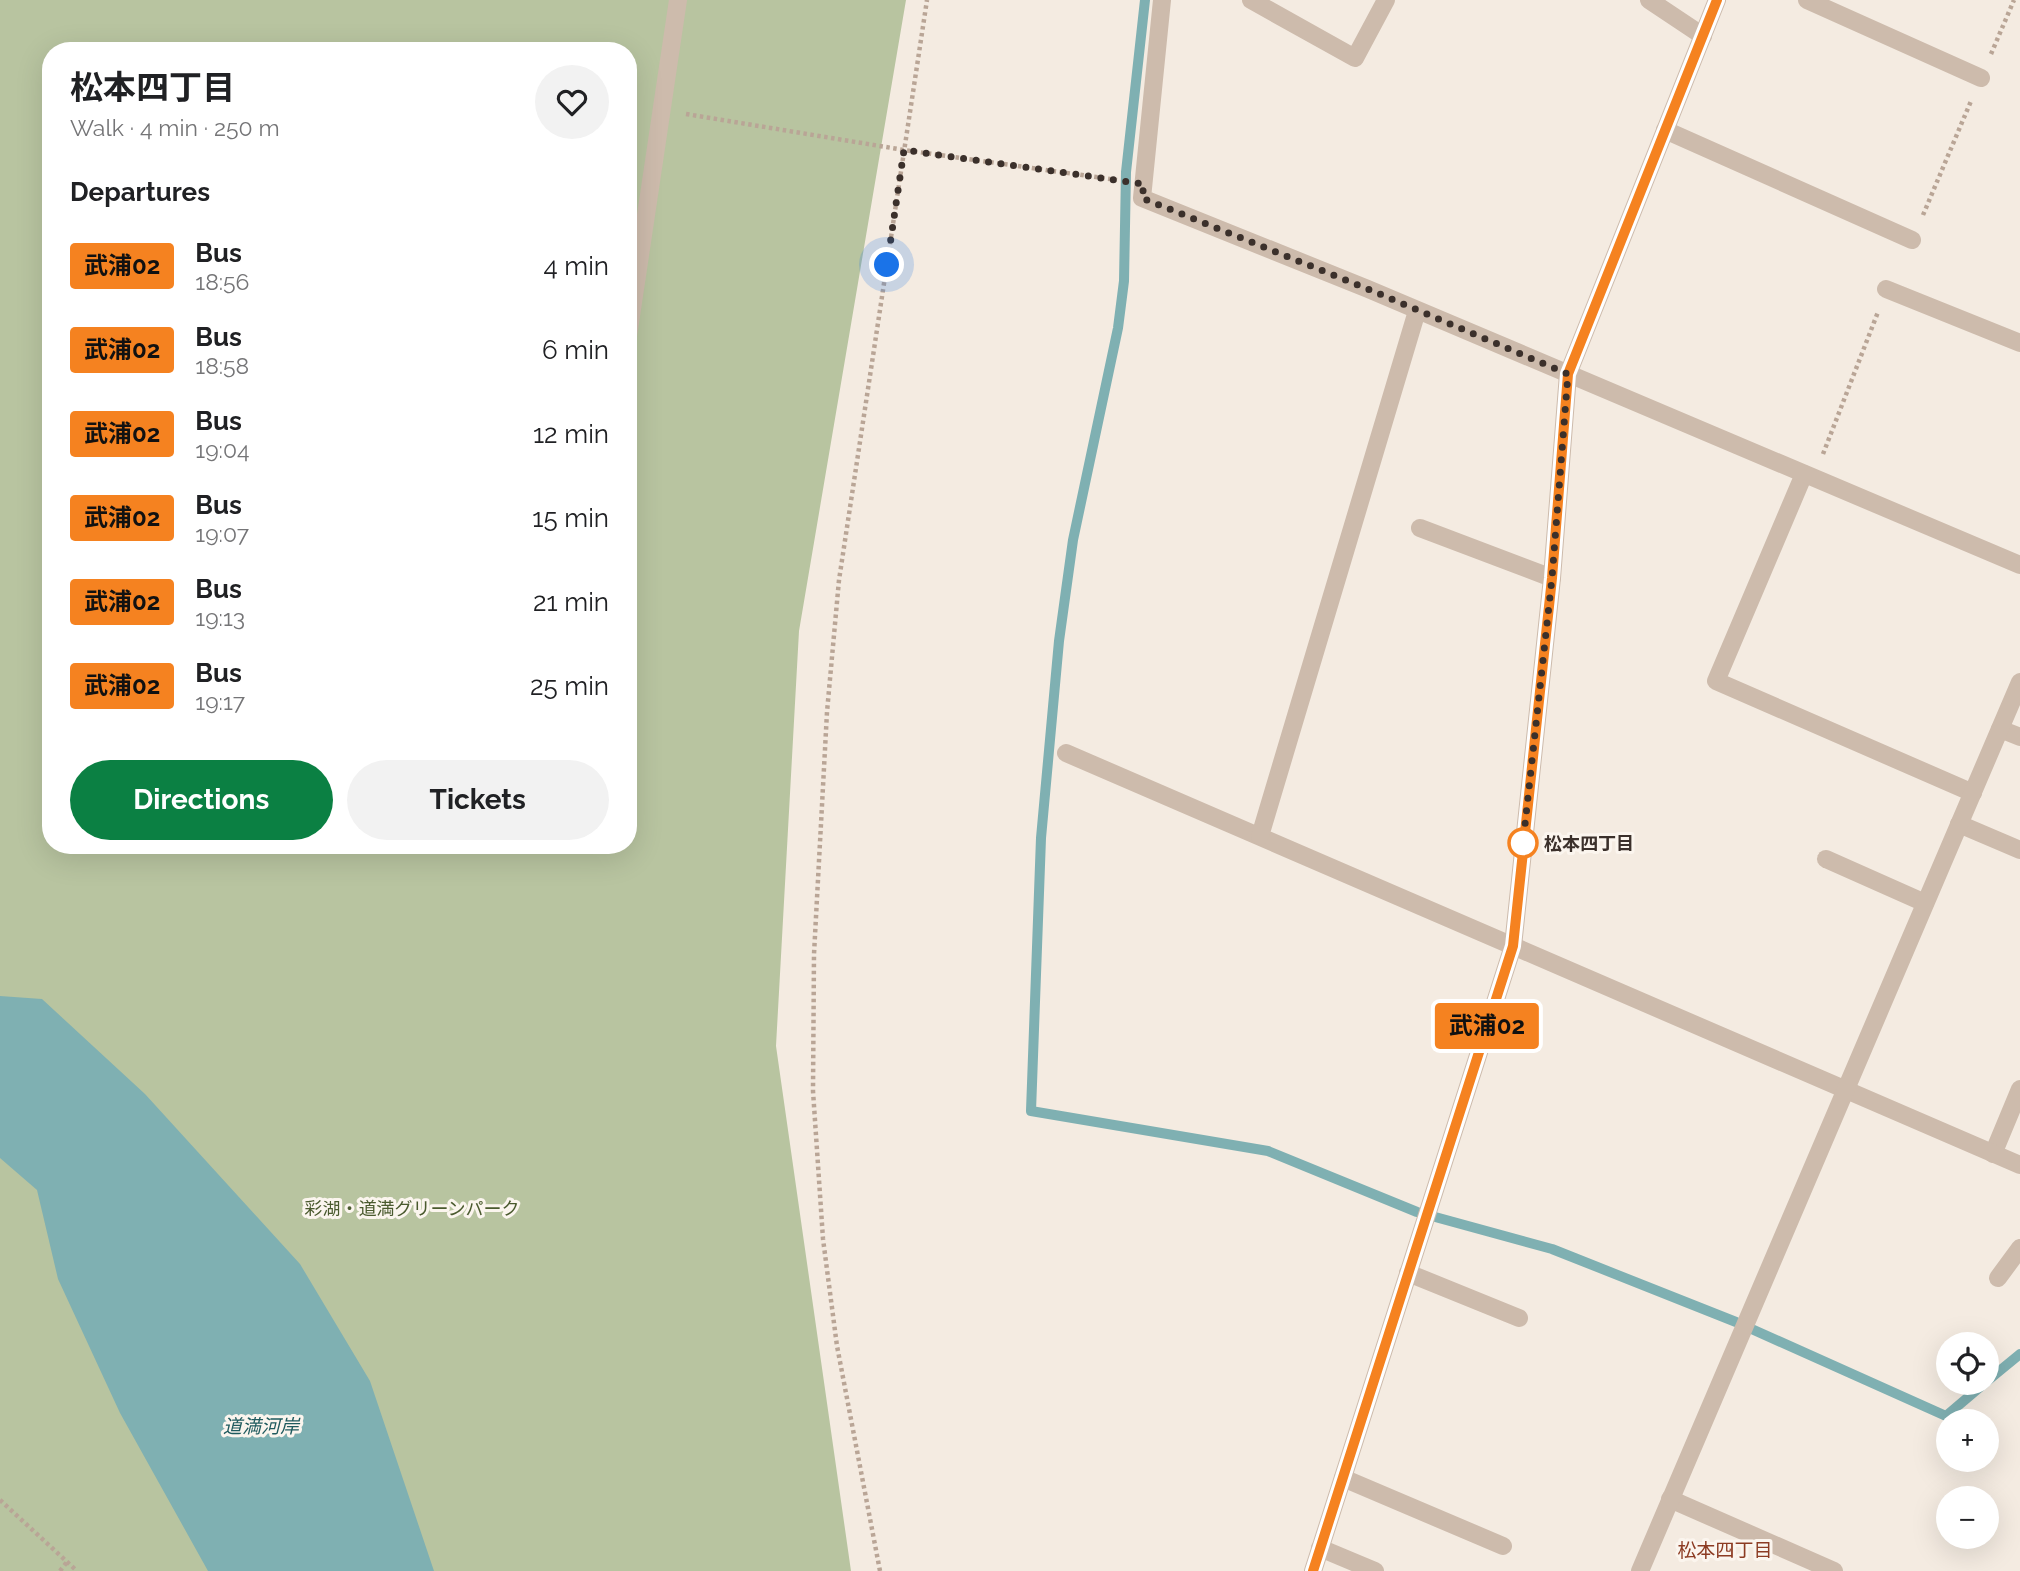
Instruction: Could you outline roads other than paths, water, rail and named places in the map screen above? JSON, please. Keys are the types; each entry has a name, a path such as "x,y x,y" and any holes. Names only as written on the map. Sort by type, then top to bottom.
{"street":[{"path":"637,274 678,0"},
{"path":"1162,0 1142,198 1418,311 2020,565"},
{"path":"1251,0 1355,58 1386,0"},
{"path":"1649,0 1703,36"},
{"path":"1313,1571 1513,946 1552,578 1568,374 1717,0"},
{"path":"1807,0 1981,78"},
{"path":"1665,130 1912,240"},
{"path":"1886,289 2020,343"},
{"path":"1260,836 1418,311"},
{"path":"1804,474 1716,681 1973,793"},
{"path":"1420,528 1552,578"},
{"path":"1640,1571 2020,682"},
{"path":"2000,729 2020,737"},
{"path":"1066,753 2020,1165"},
{"path":"1959,824 2020,850"},
{"path":"1826,859 1925,903"},
{"path":"1993,1154 2020,1089"},
{"path":"1998,1278 2020,1248"},
{"path":"1408,1273 1518,1318"},
{"path":"1343,1478 1503,1546"},
{"path":"1670,1499 1834,1571"},
{"path":"1320,1548 1375,1571"}],"water":[{"name":"道満河岸","path":"0,996 42,999 145,1094 300,1264 370,1381 434,1571 208,1571 120,1413 58,1279 37,1190 0,1158"}],"waterway":[{"path":"1145,0 1126,172 1124,281 1118,328 1073,540 1059,641 1041,838 1031,1111 1268,1151 1417,1212 1552,1249 1736,1322 1946,1416 1971,1395"},
{"path":"1999,1371 2020,1354"}],"place":[{"name":"松本四丁目","path":"1523,843"}],"district":[{"name":"松本四丁目","path":"1725,1550"}],"park label":[{"name":"彩湖・道満グリーンパーク","path":"412,1208"}]}
